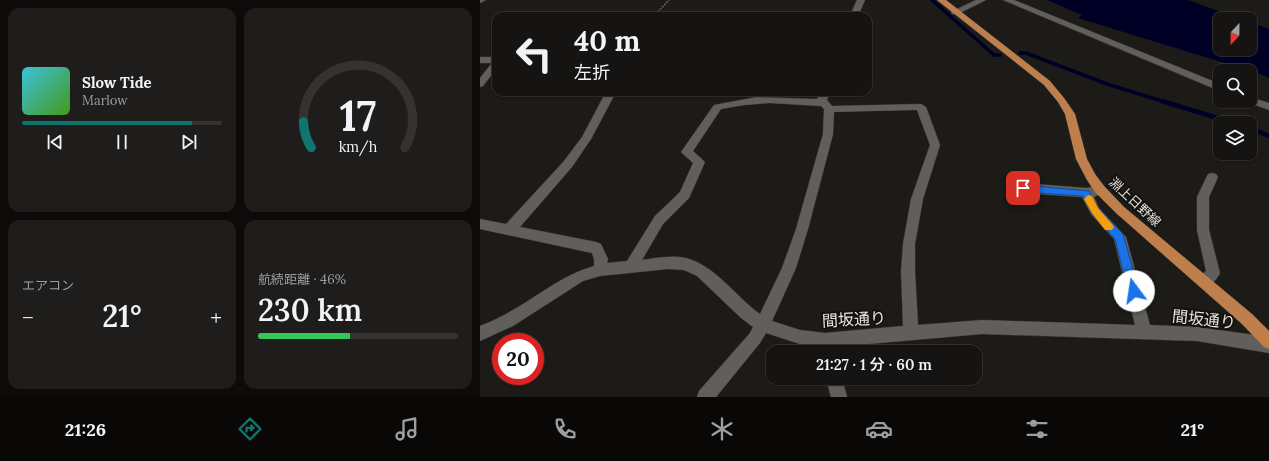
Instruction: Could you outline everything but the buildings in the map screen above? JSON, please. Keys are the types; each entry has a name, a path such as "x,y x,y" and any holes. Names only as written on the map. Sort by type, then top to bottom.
{"main road":[{"name":"淵上日野線","path":"941,0 1047,84 1060,98 1072,120 1078,150 1084,165 1101,192 1247,319 1269,344"}],"street":[{"path":"856,12 861,0"},
{"path":"955,12 982,0"},
{"path":"1007,0 1213,85"},
{"path":"480,60 492,62"},
{"path":"480,84 492,68"},
{"path":"509,230 568,164 586,139 609,96"},
{"path":"631,267 659,220 685,194 699,162 687,152 718,107 738,102 775,99 921,107 935,145 917,198 909,244 908,270 911,333"},
{"path":"705,397 755,338 763,325 789,268 802,229 828,134 826,101"},
{"path":"1257,103 1269,107"},
{"path":"1204,281 1213,273 1203,230 1204,196 1212,177"},
{"path":"1023,188 1086,193 1101,192"},
{"path":"1086,193 1095,211 1120,237 1144,332"},
{"path":"480,224 596,248 601,259 600,270"},
{"name":"間坂通り","path":"480,334 508,321 580,276 600,270 668,263 685,264 702,272 746,313 763,325 824,345"},
{"name":"間坂通り","path":"833,345 911,333 982,327 1197,334 1269,344"},
{"path":"836,385 839,397"}],"path":[{"path":"658,12 668,0"}],"water":[{"path":"1047,0 1188,0 1221,12 1213,12 1213,56 1257,56 1257,25 1269,29 1269,78 1257,73 1257,64 1228,64 1078,18 1082,15"}],"waterway":[{"path":"932,0 994,55 1000,55"},
{"path":"1020,53 1026,53 1107,84 1165,102"},
{"path":"1162,101 1213,117"},
{"path":"1257,131 1269,136"}],"slow traffic":[{"path":"1088,199 1101,219 1109,227"}],"route":[{"path":"1023,188 1086,193 1090,204 1101,219 1120,237 1134,291"}]}
